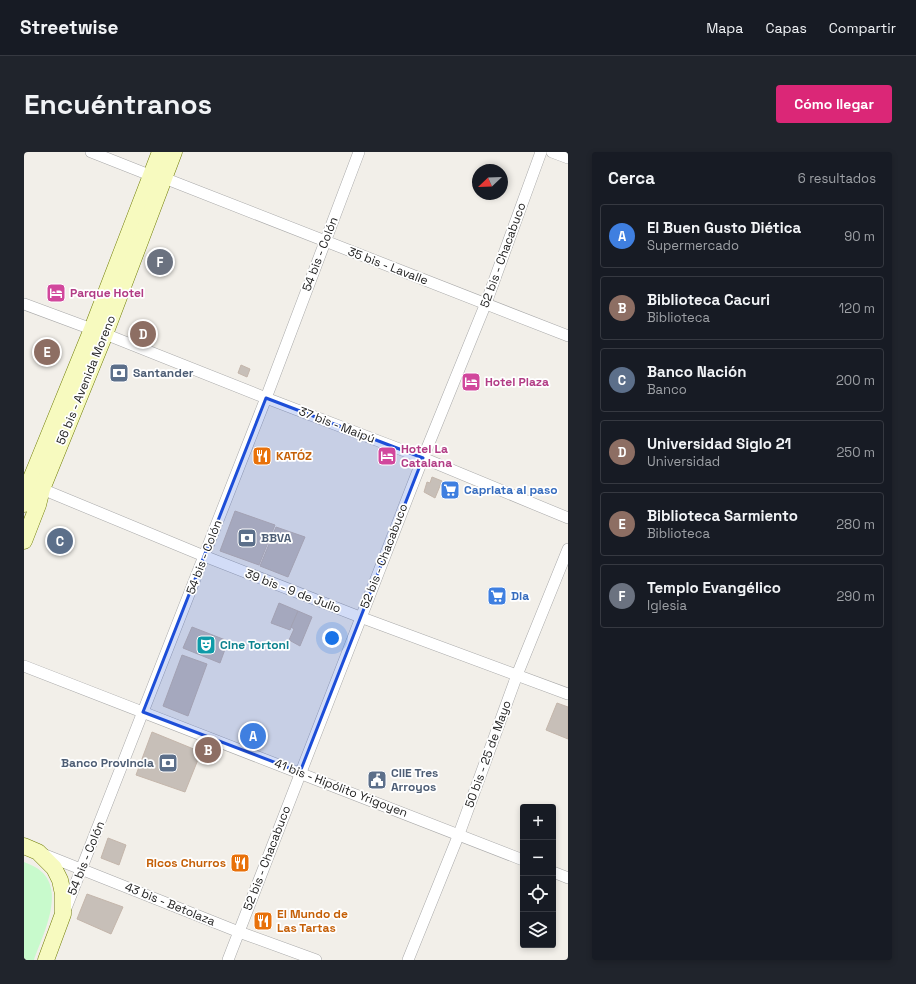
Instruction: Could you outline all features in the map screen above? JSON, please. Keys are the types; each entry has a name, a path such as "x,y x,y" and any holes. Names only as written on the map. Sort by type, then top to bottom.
{"main road":[{"name":"56 bis - Avenida Moreno","path":"158,177 160,152"},
{"name":"56 bis - Avenida Moreno","path":"24,504 99,331 158,177 174,152"},
{"name":"56 bis - Avenida Moreno","path":"24,541 38,505 31,487"},
{"path":"31,849 54,868 63,894 63,914"},
{"name":"54 bis - Colón","path":"46,960 63,914"}],"street":[{"name":"35 bis - Lavalle","path":"91,152 486,303 568,336"},
{"name":"54 bis - Colón","path":"63,914 266,398 359,152"},
{"name":"52 bis - Chacabuco","path":"228,960 360,617 486,303 541,152"},
{"path":"552,152 568,158"},
{"name":"37 bis - Maipú","path":"24,304 99,331 266,398 423,458 568,518"},
{"name":"39 bis - 9 de Julio","path":"31,487 360,617 568,694"},
{"name":"50 bis - 25 de Mayo","path":"408,960 459,834 517,675 568,549"},
{"name":"41 bis - Hipólito Yrigoyen","path":"24,666 520,859"},
{"name":"43 bis - Betolaza","path":"31,849 82,868 239,932 316,960"},
{"path":"556,873 568,878"}],"highlighted area":[{"path":"266,398 423,458 300,772 143,712"}],"green space":[{"path":"24,862 35,867 45,875 50,886 52,898 51,911 34,960 24,960"}],"building":[{"path":"241,365 250,369 247,377 238,373"},
{"path":"432,477 442,481 435,498 424,492 427,482 430,483"},
{"name":"BBVA","path":"235,511 275,525 259,565 220,551"},
{"path":"276,527 305,537 288,577 260,566"},
{"path":"279,603 298,611 290,630 271,623"},
{"path":"298,611 312,617 300,646 289,640 294,629 291,627"},
{"name":"Cine Tortoni","path":"192,627 228,641 220,663 183,648"},
{"path":"182,655 207,664 188,716 163,706"},
{"path":"557,703 568,707 568,739 546,730"},
{"name":"Banco Provincia","path":"152,732 201,752 185,792 136,775"},
{"path":"108,838 126,845 119,865 101,858"},
{"path":"87,894 123,907 111,934 77,919"}],"place":[{"name":"Templo Evangélico","path":"160,262"},
{"name":"Parque Hotel","path":"56,293"},
{"name":"Universidad Siglo 21","path":"143,334"},
{"name":"Biblioteca Sarmiento","path":"47,352"},
{"name":"Santander","path":"119,373"},
{"name":"Hotel Plaza","path":"471,382"},
{"name":"KATÓZ","path":"262,456"},
{"name":"Hotel La Catalana","path":"387,456"},
{"name":"Capriata al paso","path":"450,490"},
{"name":"BBVA","path":"247,538"},
{"name":"Banco Nación","path":"60,541"},
{"name":"Dia","path":"497,596"},
{"name":"Cine Tortoni","path":"206,645"},
{"name":"El Buen Gusto Diética","path":"253,736"},
{"name":"Biblioteca Cacuri","path":"208,750"},
{"name":"Banco Provincia","path":"168,763"},
{"name":"CIIE Tres Arroyos","path":"377,780"},
{"name":"Ricos Churros","path":"240,863"},
{"name":"El Mundo de Las Tartas","path":"263,921"}]}
